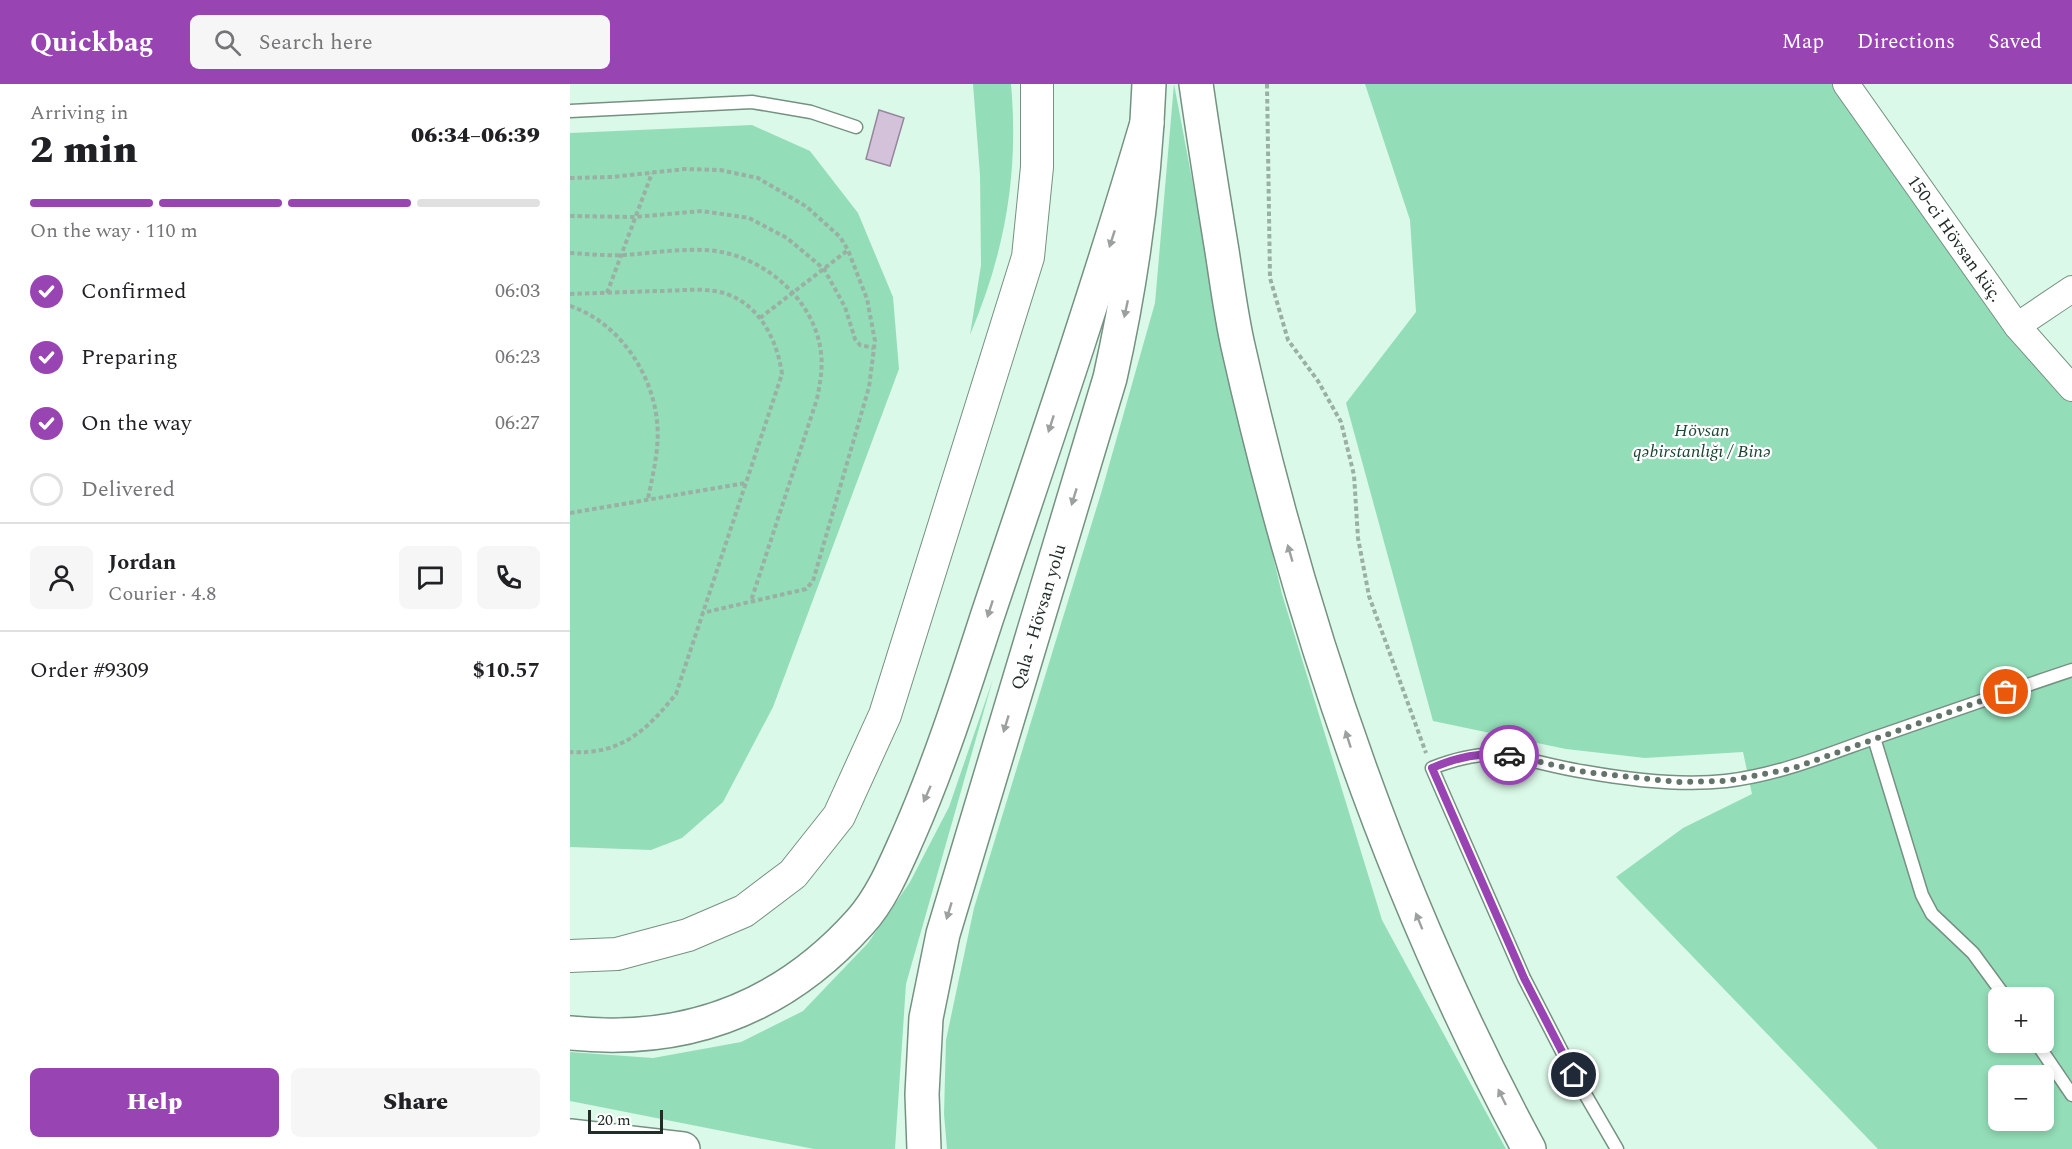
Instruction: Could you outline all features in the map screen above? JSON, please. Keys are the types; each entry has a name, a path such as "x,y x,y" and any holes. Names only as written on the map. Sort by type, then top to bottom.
{"main road":[{"name":"Qala - Hövsan yolu","path":"924,1149 922,1094 926,1018 942,934 1110,378 1127,303 1137,242 1149,84"},
{"path":"1196,84 1237,343 1281,523 1312,632 1361,778 1432,952 1529,1149"},
{"path":"570,1033 595,1036 653,1034 710,1023 769,998 821,961 863,919 895,864 936,773 1104,263 1147,123"},
{"path":"570,1136 683,1149"}],"street":[{"path":"570,956 617,954 688,935 744,911 793,874 839,816 885,715 1028,257 1037,167 1037,84"},
{"name":"150-ci Hövsan küç.","path":"1846,84 2017,326 2072,388"},
{"path":"2017,326 2072,289"}],"lane":[{"path":"570,111 752,102 803,110 856,127"},
{"path":"1617,1149 1574,1075 1524,978 1432,768 1460,756 1485,753 1518,756 1585,772 1677,782 1726,781 1791,769 2072,670"},
{"path":"1874,738 1922,896 1932,914 1973,953 1998,987"},
{"path":"2043,1053 2072,1095"}],"path":[{"path":"1267,84 1270,278 1288,340 1318,381 1341,422 1354,475 1358,538 1370,596 1432,768"},
{"path":"570,178 685,169 720,170 758,178 807,207 840,237 848,250 867,299 874,348 869,387 813,581 806,589 702,613"},
{"path":"607,293 653,172"},
{"path":"570,216 635,217 702,211 749,218 787,238 824,269 845,307 855,339 860,345 874,348"},
{"path":"570,253 621,255 704,249 738,255 768,270 793,293 809,316 821,351 822,376 817,399 751,602"},
{"path":"760,318 848,250"},
{"path":"570,294 706,290 729,294 753,309 768,327 778,350 782,374 702,613 687,667 676,694 652,724 627,741 604,750 570,752"},
{"path":"570,306 610,329 633,354 651,389 657,421 657,452 648,499"},
{"path":"570,513 746,483"}],"green space":[{"path":"973,84 1011,84 1013,150 1007,212 1000,243 970,335 981,265 980,175"},
{"path":"1174,84 1225,354 1282,594 1382,920 1506,1149 947,1149 944,1114 946,1040 974,908 1102,490 1155,303"},
{"name":"Hövsan qəbirstanlığı / Binə","path":"1365,84 1835,84 2004,327 2072,401 2072,1149 1878,1149 1616,877 1683,828 1752,794 1743,752 1645,758 1566,749 1433,721 1346,403 1416,312 1410,220"},
{"path":"752,125 810,151 858,213 893,297 899,369 773,707 723,802 682,838 651,850 570,847 570,133"},
{"path":"993,679 906,984 895,1149 814,1149 570,1101 570,1052 653,1058 741,1042 803,1011 868,943 910,882 949,807"}],"building":[{"path":"879,110 904,118 890,166 866,159"}],"way so far":[{"path":"1509,755 1585,772 1677,782 1726,781 1791,769 2006,692"}],"route":[{"path":"1509,755 1485,753 1460,756 1432,768 1524,978 1574,1075"}]}
